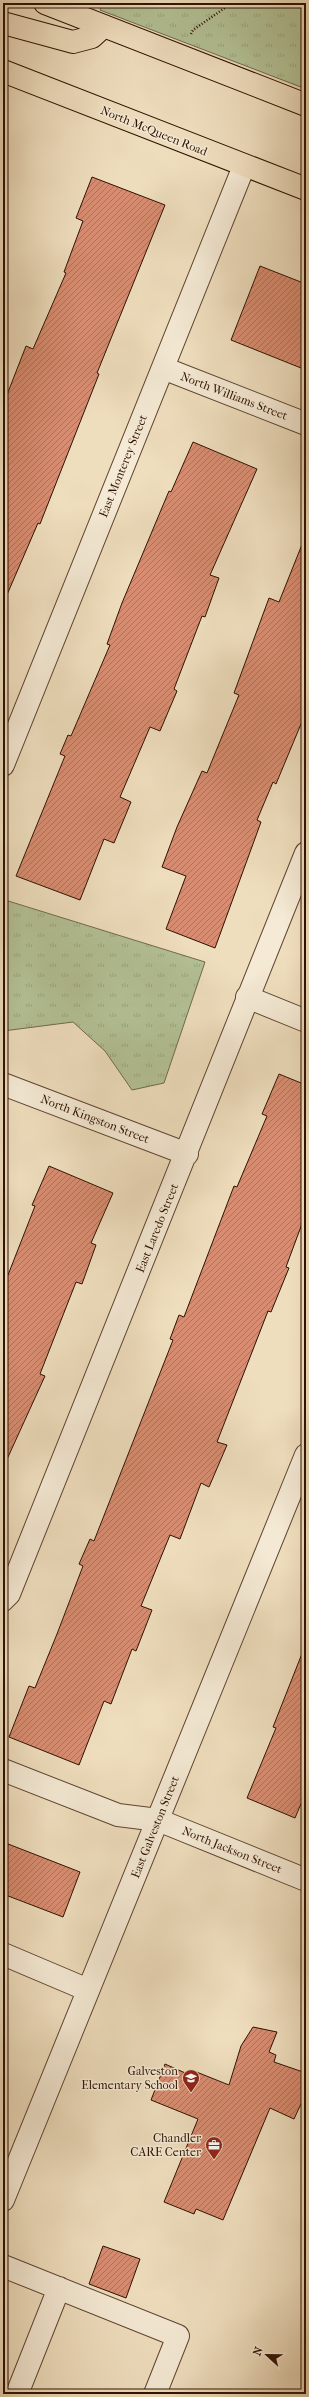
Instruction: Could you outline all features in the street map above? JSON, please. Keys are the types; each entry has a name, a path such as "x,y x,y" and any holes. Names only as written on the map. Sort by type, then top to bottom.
{"main road":[{"path":"46,3 306,105"},
{"path":"3,23 73,42 92,37 104,26"},
{"name":"North McQueen Road","path":"3,71 306,190"}],"street":[{"name":"East Monterey Street","path":"3,765 244,166"},
{"name":"North Williams Street","path":"163,368 306,424"},
{"name":"East Laredo Street","path":"3,1600 9,1594 187,1154 247,997 306,853"},
{"path":"247,997 306,1021"},
{"name":"North Kingston Street","path":"3,1084 187,1154"},
{"name":"East Galveston Street","path":"3,2200 306,1455"},
{"name":"North Jackson Street","path":"3,1770 118,1815 158,1820 306,1880"},
{"path":"3,1954 88,1990"},
{"path":"3,2266 178,2336 155,2394"},
{"path":"17,2394 59,2288"}],"path":[{"path":"190,38 193,30 232,3"}],"green space":[{"path":"103,3 306,3 306,89 100,10"},
{"path":"5,900 205,962 164,1083 132,1090 105,1051 73,1022 3,1031"}],"building":[{"path":"92,177 165,205 97,373 99,374 40,524 38,523 3,604 3,405 26,346 33,349 66,273 64,272 83,221 76,218"},
{"path":"260,266 306,284 306,370 231,340"},
{"path":"193,442 257,469 210,575 219,578 205,617 202,616 174,689 177,691 160,731 150,727 120,797 131,802 114,843 104,839 80,900 16,876 65,756 60,754 68,735 71,736 110,645 107,644 122,603 169,491 171,492"},
{"path":"305,537 306,712 276,784 273,782 257,820 261,822 215,948 166,929 186,876 162,867 177,827 202,771 207,773 239,695 234,693 269,598 279,602"},
{"path":"279,1074 306,1085 306,1213 286,1267 289,1268 271,1312 268,1311 217,1442 227,1445 209,1487 201,1483 180,1539 170,1535 141,1606 152,1610 136,1651 132,1649 111,1704 104,1701 79,1765 9,1737 29,1686 35,1688 57,1634 83,1566 79,1564 90,1539 94,1541 173,1340 170,1339 179,1315 184,1317 234,1186 237,1187 267,1116 262,1114"},
{"path":"49,1166 113,1193 91,1243 96,1245 82,1284 76,1282 40,1374 45,1376 3,1468 3,1273 8,1275 35,1206 32,1205"},
{"path":"305,1646 306,1792 295,1818 247,1798 276,1728 273,1727"},
{"path":"3,1842 80,1872 63,1917 3,1894"},
{"name":"Chandler CARE Center","path":"253,2027 277,2032 269,2052 276,2055 274,2062 306,2073 306,2093 294,2119 270,2108 223,2220 196,2209 194,2214 164,2202 198,2119 151,2100 165,2064 192,2076 194,2071 229,2085 241,2046"},
{"path":"103,2246 140,2259 126,2298 89,2284"}],"place":[{"name":"Galveston Elementary School","path":"191,2093"},
{"name":"Chandler CARE Center","path":"214,2160"}]}
